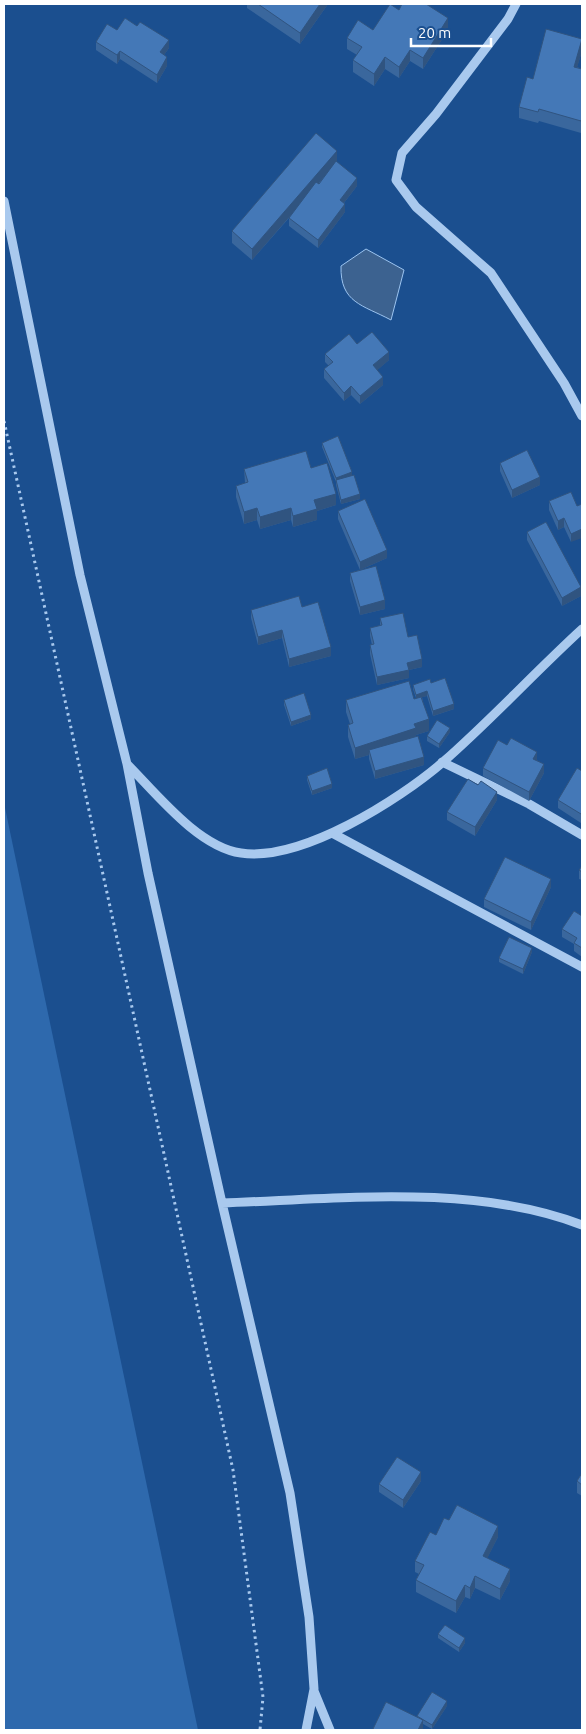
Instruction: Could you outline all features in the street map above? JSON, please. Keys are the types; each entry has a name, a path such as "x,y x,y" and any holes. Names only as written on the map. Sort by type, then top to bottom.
{"street":[{"path":"516,4 504,25 436,114 402,153 396,180 416,207 491,273 564,384 582,416"},
{"path":"4,200 80,575 127,764 148,874 290,1493 309,1618 314,1690 306,1730"},
{"path":"127,764 188,826 214,844 240,853 267,853 295,848 332,833 389,800 442,762 582,628"},
{"path":"442,762 529,804 582,836"},
{"path":"332,833 582,967"},
{"path":"222,1203 425,1198 500,1202 559,1216 582,1224"},
{"path":"314,1690 330,1730"}],"path":[{"path":"4,421 233,1470 263,1697 260,1730"}],"shaded area":[{"path":"366,249 404,270 391,320 355,301 344,288 341,266"},
{"path":"4,803 198,1730 4,1730"}],"building":[{"path":"258,4 320,4 300,33"},
{"path":"390,4 399,10 402,4 426,4 448,18 423,58 410,50 399,67 385,57 374,74 353,60 362,47 347,38 358,20 373,30"},
{"path":"125,18 137,26 140,22 169,40 160,52 167,57 157,75 120,51 117,55 96,42 107,24 117,30"},
{"path":"546,29 582,39 574,67 582,69 581,121 539,109 538,112 519,107 527,77 533,79"},
{"path":"316,133 337,151 252,249 232,231"},
{"path":"336,161 357,178 340,200 345,204 318,240 289,218 316,182 319,184"},
{"path":"372,332 389,352 373,365 383,377 360,396 351,386 344,393 324,369 333,362 325,354 349,334 357,344"},
{"path":"338,436 352,472 336,478 322,443"},
{"path":"527,450 540,477 512,490 500,463"},
{"path":"306,451 311,468 327,463 336,494 314,500 317,509 293,516 291,508 260,517 257,508 244,512 236,486 248,482 244,469"},
{"path":"354,475 360,494 341,500 336,480"},
{"path":"571,492 577,506 582,504 582,529 571,534 564,518 558,521 549,501"},
{"path":"365,499 387,550 360,562 338,511"},
{"path":"546,522 581,587 562,598 527,532"},
{"path":"376,566 385,600 360,607 350,573"},
{"path":"299,596 302,607 318,602 331,647 289,659 282,630 258,637 251,610"},
{"path":"403,613 408,637 417,635 422,659 407,663 409,670 377,677 370,645 374,644 370,628 382,625 380,618"},
{"path":"445,678 454,704 433,711 427,691 416,695 413,685 430,679 431,683"},
{"path":"409,681 414,699 421,697 429,719 414,724 416,728 355,748 348,725 353,723 346,700"},
{"path":"304,693 311,715 291,722 284,700"},
{"path":"437,720 450,728 439,744 427,736"},
{"path":"418,736 424,757 375,771 369,750"},
{"path":"511,738 537,752 533,759 544,764 529,792 483,768 498,740 507,745"},
{"path":"327,768 332,784 312,791 307,776"},
{"path":"577,768 582,771 581,814 558,800"},
{"path":"468,779 478,785 481,781 497,792 475,827 447,812"},
{"path":"505,857 551,879 531,922 484,899"},
{"path":"574,911 582,916 582,948 574,943 577,938 562,929"},
{"path":"509,937 532,948 523,969 499,958"},
{"path":"397,1457 421,1472 403,1500 379,1484"},
{"path":"582,1473 582,1485 577,1481"},
{"path":"457,1505 498,1526 483,1556 510,1569 500,1589 475,1576 470,1588 465,1585 456,1601 416,1580 424,1565 415,1561 430,1532 436,1535 444,1518 449,1520"},
{"path":"445,1625 465,1638 459,1648 438,1634"},
{"path":"432,1692 447,1701 432,1725 417,1716"},
{"path":"386,1702 423,1720 418,1730 373,1729"}]}
